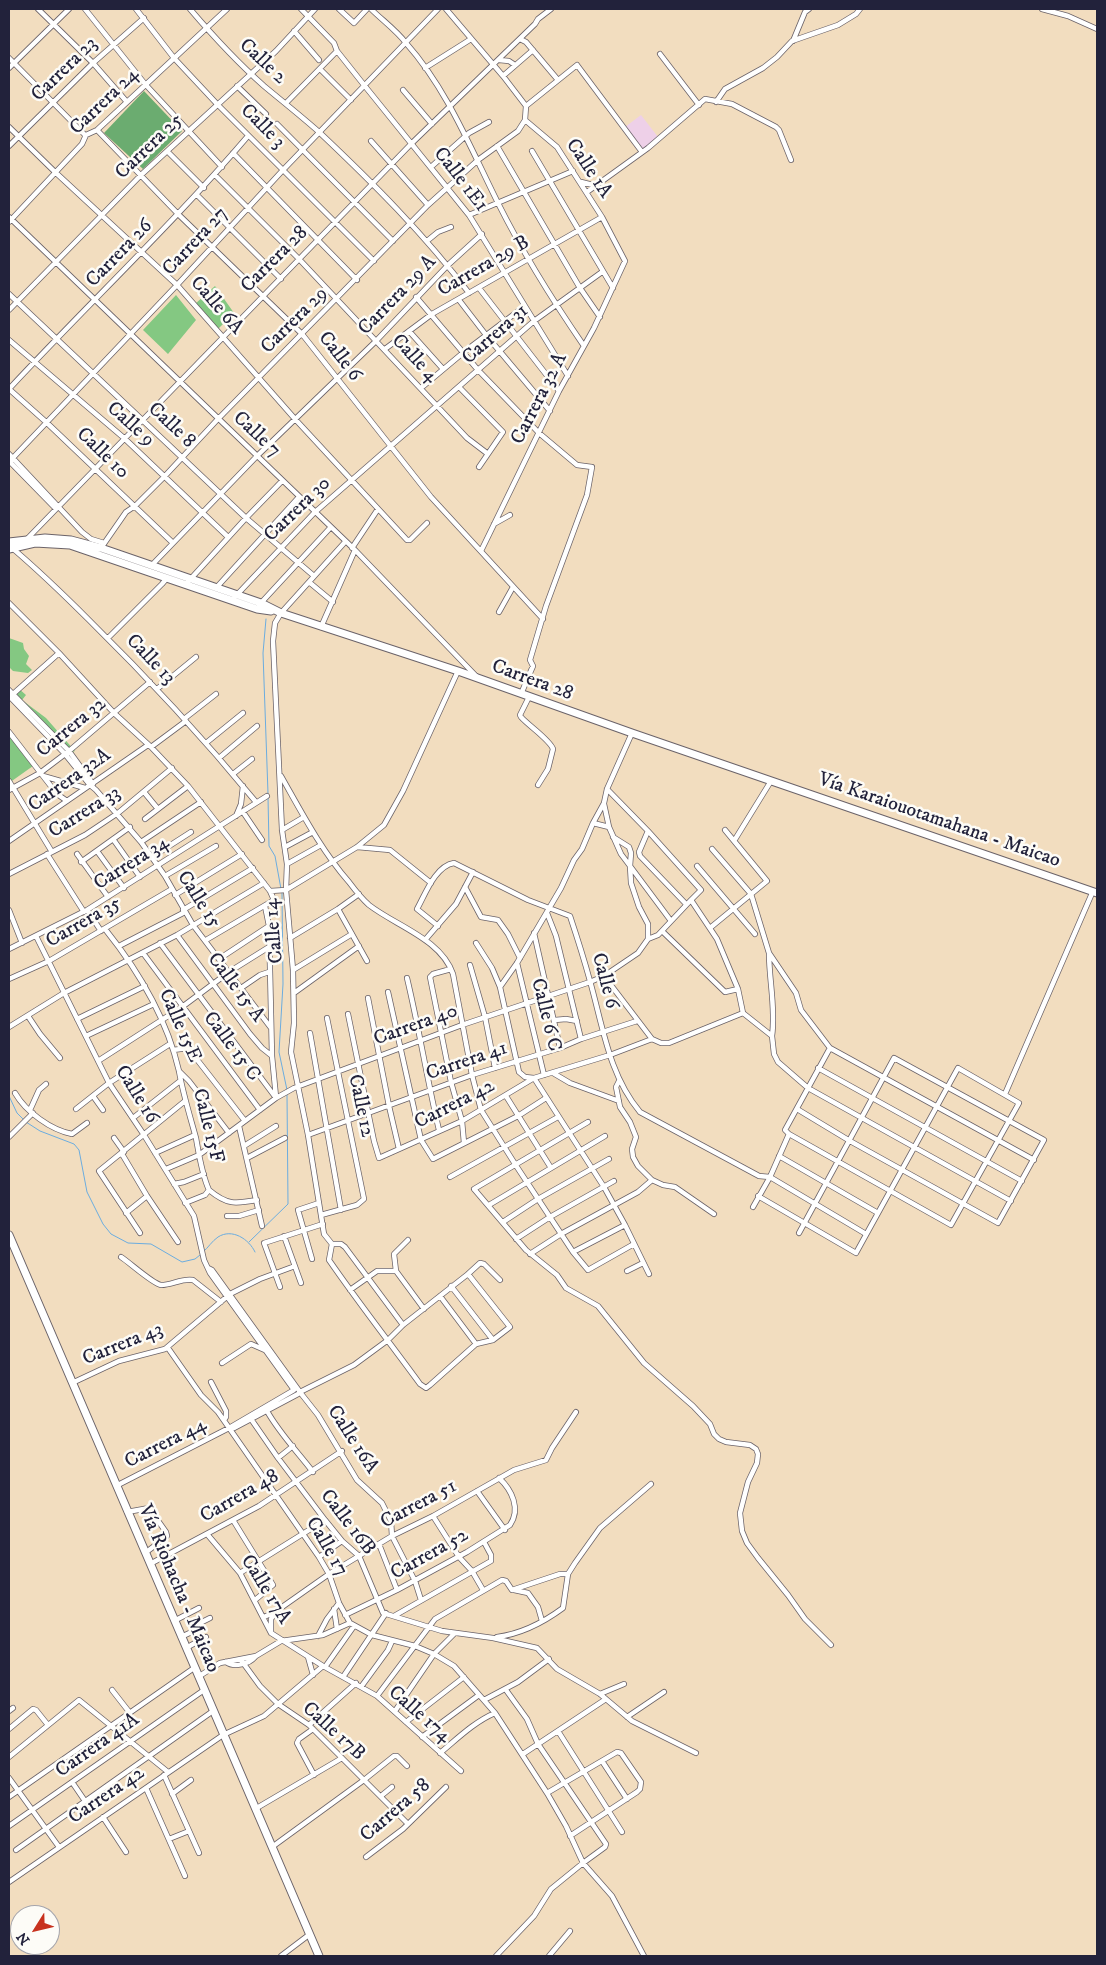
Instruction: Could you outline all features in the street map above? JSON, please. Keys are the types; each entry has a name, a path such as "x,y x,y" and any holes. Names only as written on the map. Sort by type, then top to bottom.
{"highway":[{"name":"Carrera 28","path":"9,544 26,539 71,540 101,548 149,568 234,598 458,671 632,734 771,781"},
{"name":"Carrera 28","path":"9,544 46,543 101,548"},
{"name":"Carrera 28","path":"149,568 167,578 216,588 234,598"},
{"name":"Vía Karaiouotamahana - Maicao","path":"771,781 1095,892"},
{"name":"Vía Riohacha - Maicao","path":"9,1235 194,1668 320,1956"}],"street":[{"path":"38,9 93,63 127,102"},
{"path":"9,68 69,9"},
{"path":"85,9 145,84 222,167"},
{"name":"Calle 3","path":"136,9 174,58 217,104 374,261"},
{"name":"Calle 2","path":"190,9 251,74 319,132"},
{"name":"Carrera 24","path":"10,220 82,144 86,136 97,130 227,9"},
{"name":"Calle 1E1","path":"301,9 334,43 337,51 469,215 568,376"},
{"name":"Carrera 25","path":"9,310 141,175 251,74 316,9"},
{"path":"339,9 354,23 366,9"},
{"path":"371,9 406,42 450,107 498,203 529,258 584,346"},
{"name":"Carrera 27","path":"10,459 438,9"},
{"path":"446,9 526,106 525,120"},
{"name":"Carrera 28","path":"26,539 412,143 499,60 538,19 551,9"},
{"path":"716,102 725,89 763,68 777,57 792,41 805,12 809,9"},
{"path":"792,41 838,24 856,14 860,9"},
{"path":"1042,9 1068,16 1097,29"},
{"name":"Carrera 23","path":"9,146 93,63 144,18"},
{"path":"294,31 320,60"},
{"path":"425,68 471,39"},
{"path":"520,39 526,42 558,80"},
{"path":"503,76 533,50"},
{"path":"286,103 337,51"},
{"path":"9,52 14,62"},
{"path":"660,54 699,105"},
{"path":"9,58 86,136"},
{"path":"499,60 509,61 515,65"},
{"path":"526,106 577,65 642,152"},
{"path":"320,69 351,100"},
{"path":"237,86 266,114"},
{"path":"403,90 432,124"},
{"path":"587,192 642,152 705,99 737,106 776,127 791,160"},
{"name":"Carrera 29","path":"101,548 126,512 135,506 164,477 428,206 478,160 518,131 525,120"},
{"name":"Calle 1A","path":"525,120 557,147 602,217 625,261"},
{"path":"431,167 476,128 488,122"},
{"path":"277,124 394,241"},
{"name":"Calle 6A","path":"9,127 177,285 295,419 408,541 427,523"},
{"name":"Calle 6","path":"97,130 212,248 302,334 431,497 543,619"},
{"path":"319,132 412,223 469,293"},
{"name":"Carrera 26","path":"9,389 179,215 248,136"},
{"path":"371,141 428,206"},
{"path":"497,146 580,288 600,317"},
{"path":"167,151 204,188"},
{"path":"532,151 613,288"},
{"path":"233,153 357,280"},
{"path":"469,215 573,171"},
{"name":"Calle 4","path":"215,175 299,259 467,438 488,454"},
{"path":"581,182 597,186"},
{"path":"197,195 281,279"},
{"name":"Carrera 29 B","path":"385,349 432,314 602,217"},
{"name":"Calle 7","path":"10,220 131,333 298,498 353,549 479,680"},
{"path":"427,241 438,232 451,226"},
{"name":"Carrera 29 A","path":"149,568 257,456 376,340 448,265 482,234"},
{"name":"Carrera 32 A","path":"481,551 559,391 600,317 625,261"},
{"name":"Carrera 31","path":"390,446 534,321 602,272"},
{"path":"479,288 559,391"},
{"name":"Calle 8","path":"9,294 220,494 314,576"},
{"path":"416,297 478,370 539,433 577,465 592,468 587,495 546,606 530,660 533,666 521,694"},
{"path":"459,300 486,336 550,411"},
{"path":"421,388 464,352 525,306"},
{"path":"409,331 443,369"},
{"name":"Calle 9","path":"9,340 124,438 228,537"},
{"path":"459,387 502,434 479,466"},
{"name":"Calle 10","path":"9,389 173,543"},
{"name":"Carrera 30","path":"234,598 314,513 390,446"},
{"path":"10,459 62,512 101,548"},
{"path":"189,582 228,537 282,481"},
{"path":"216,588 298,498"},
{"path":"321,627 333,602 353,549 378,509"},
{"path":"493,525 510,515"},
{"path":"259,606 330,528"},
{"path":"281,613 345,542"},
{"name":"Calle 13","path":"9,544 108,638 206,743 256,802"},
{"path":"108,638 167,578"},
{"path":"309,582 333,602"},
{"path":"500,612 513,587"},
{"name":"Calle 14","path":"9,603 59,653 114,713 150,746 188,786 270,891 274,900 265,906"},
{"path":"536,610 546,606"},
{"name":"Calle 14","path":"281,613 275,623 273,641 281,775 282,830 287,864 283,890 290,938 294,992 291,1052 296,1087 308,1135 324,1234 332,1244"},
{"path":"10,696 59,653"},
{"path":"156,689 196,657"},
{"path":"270,891 283,890 332,863 357,847 384,825 403,791 458,671"},
{"name":"Carrera 32","path":"11,789 41,774 150,682"},
{"name":"Calle 15","path":"9,690 10,696 67,753 89,785 96,790 130,827 158,865 193,925 271,1028"},
{"name":"Carrera 32A","path":"9,841 89,785 150,746 216,694"},
{"path":"529,697 520,715 521,718 534,731 551,743 554,749 548,769 538,785"},
{"path":"206,743 243,714"},
{"path":"219,758 257,726"},
{"path":"9,732 57,794 67,800"},
{"path":"500,987 518,961 582,849 604,803 607,789 632,734"},
{"path":"233,774 252,759"},
{"name":"Carrera 33","path":"9,874 85,835 118,813 172,768"},
{"path":"41,774 89,785"},
{"path":"281,775 332,863 359,894 369,904 425,940 447,961 452,972 472,1075 481,1110 514,1164 574,1252 588,1270 634,1244"},
{"name":"Calle 15E","path":"9,780 11,789 86,911 119,946 145,986 161,1020 178,1070 189,1080 229,1133"},
{"path":"734,841 771,781"},
{"path":"145,819 188,786"},
{"path":"236,816 241,804 243,786"},
{"path":"607,789 701,890 691,900 717,939 738,989 743,1013 772,1036"},
{"path":"144,792 158,809"},
{"name":"Carrera 34","path":"9,949 86,911 267,796"},
{"path":"141,842 201,802"},
{"path":"604,803 609,827 621,854 671,921"},
{"path":"243,812 262,840"},
{"path":"282,830 304,817"},
{"path":"593,823 609,827"},
{"path":"81,862 130,827"},
{"path":"710,928 767,880 725,830"},
{"path":"648,831 639,852 640,856 686,904"},
{"path":"152,857 191,832"},
{"path":"285,847 313,832"},
{"path":"614,838 629,847 631,852 632,883 639,907 648,924 648,939"},
{"path":"113,839 140,877"},
{"path":"287,864 321,845"},
{"path":"165,876 216,846"},
{"path":"357,847 390,850 431,883"},
{"path":"712,849 751,894 769,953 769,982 774,1024 772,1036 774,1054 778,1062 808,1088 1011,1201"},
{"path":"97,851 124,888"},
{"path":"77,854 108,897"},
{"path":"175,895 242,854"},
{"path":"438,926 418,911 431,883 445,866 454,863 528,900 550,907"},
{"path":"697,866 755,934"},
{"path":"119,946 184,911 253,868"},
{"path":"425,940 456,904 473,872"},
{"path":"9,1027 64,992 176,935 264,883"},
{"name":"Calle 6 C","path":"465,887 481,916 498,920 508,934 518,961 544,1075"},
{"name":"Carrera 35","path":"9,979 49,961 172,889"},
{"path":"1005,1094 1095,892"},
{"path":"290,938 359,894"},
{"name":"Carrera 40","path":"166,1170 199,1155 276,1098 296,1087 462,1025 505,1012 604,976 638,953 648,939 658,935 691,900"},
{"path":"206,940 265,906 269,926 272,1056 276,1098"},
{"name":"Calle 6","path":"550,907 570,916 590,982 602,1033 620,1080 640,1112 759,1176 770,1177 866,1234"},
{"path":"338,909 367,961"},
{"path":"9,910 22,943"},
{"path":"546,912 556,936 581,1039"},
{"path":"219,959 269,926"},
{"path":"662,931 725,992 738,989"},
{"path":"534,933 560,1048"},
{"path":"293,970 352,934"},
{"name":"Calle 15 A","path":"176,935 250,1034 272,1056"},
{"name":"Calle 16","path":"36,936 109,1083 194,1216 198,1225 204,1260 208,1268 212,1270 300,1392"},
{"path":"160,943 276,1098"},
{"path":"476,943 492,968 500,987 520,1074 534,1078 558,1118 593,1169 625,1225 649,1274"},
{"path":"294,992 359,946"},
{"path":"98,1061 182,1007 212,983 269,947"},
{"name":"Calle 15 C","path":"142,953 260,1110"},
{"path":"769,953 796,993 801,1010 830,1048 1034,1160"},
{"path":"470,965 485,1017 495,1068"},
{"path":"241,988 260,975 270,972"},
{"path":"452,972 433,974 430,977 451,1082 462,1121 464,1143"},
{"path":"604,976 652,1039 661,1043 669,1043 743,1013"},
{"path":"407,978 422,1041 430,1091 439,1130"},
{"path":"78,1019 145,986"},
{"path":"388,992 410,1098 421,1140 433,1159 518,1116 546,1098"},
{"path":"368,998 399,1149"},
{"path":"86,1036 154,1004"},
{"path":"348,1014 368,1113"},
{"path":"28,1016 60,1058"},
{"name":"Calle 12","path":"328,1018 364,1199 358,1205 342,1210"},
{"path":"555,1020 577,1021"},
{"name":"Carrera 41","path":"308,1135 451,1082 560,1048 581,1039 637,1021"},
{"path":"310,1033 342,1210 321,1215"},
{"path":"544,1075 610,1055 652,1039"},
{"path":"76,1109 109,1083 170,1044"},
{"path":"172,1050 188,1048 245,1121"},
{"path":"758,1196 856,1253 890,1191 902,1168 958,1068 1019,1103 951,1225 890,1191 838,1162 789,1134 785,1130 830,1048"},
{"path":"796,1109 850,1141 902,1168 998,1223 1044,1140 894,1058 850,1141 804,1224 800,1233"},
{"path":"818,1068 1022,1181"},
{"name":"Calle 15F","path":"178,1070 209,1190"},
{"path":"554,1073 570,1083 619,1101"},
{"name":"Carrera 42","path":"368,1113 379,1158 462,1121 534,1078 544,1075"},
{"path":"620,1080 616,1087 620,1107 630,1122 636,1137 632,1149 638,1166 652,1180 663,1186 675,1187 714,1214"},
{"path":"133,1118 180,1081"},
{"path":"9,1137 31,1112 39,1090 46,1084"},
{"path":"16,1093 31,1112 55,1129 72,1134 87,1123"},
{"path":"93,1096 103,1110"},
{"path":"506,1096 551,1168"},
{"path":"140,1233 99,1171 185,1101"},
{"path":"450,1177 558,1118"},
{"path":"588,1122 474,1189 516,1239 530,1254 557,1275 566,1288 598,1306 644,1363 710,1424 714,1434 719,1439 726,1442 750,1445 756,1449 758,1454 757,1462 748,1482 740,1513 742,1530 747,1543 758,1558 805,1619 830,1645"},
{"path":"239,1126 262,1226"},
{"path":"244,1146 276,1126"},
{"path":"753,1207 770,1177 789,1134"},
{"path":"155,1153 195,1135"},
{"path":"489,1205 605,1136"},
{"path":"114,1138 147,1196 178,1242"},
{"path":"247,1158 285,1138"},
{"path":"779,1156 878,1213"},
{"path":"503,1222 538,1199 609,1160"},
{"path":"174,1184 204,1174"},
{"path":"530,1254 561,1234 638,1192 652,1180"},
{"path":"516,1239 550,1217 614,1181"},
{"path":"185,1203 205,1195 209,1190 218,1197 237,1204 257,1200"},
{"path":"126,1213 147,1196"},
{"path":"312,1259 298,1210 318,1203"},
{"path":"226,1216 239,1216 259,1210"},
{"path":"280,1287 264,1244 322,1224"},
{"path":"574,1252 625,1225"},
{"path":"284,1236 301,1283"},
{"path":"408,1240 394,1254 396,1272 424,1309"},
{"path":"403,1325 345,1247 341,1244 332,1244 332,1250 328,1258 420,1384 426,1388 476,1344 493,1340 510,1327 468,1274"},
{"path":"121,1257 157,1284 167,1284 187,1279 193,1280 221,1302"},
{"path":"628,1271 642,1263"},
{"name":"Carrera 44","path":"229,1428 234,1428 300,1392 354,1366 478,1265 484,1264 500,1280"},
{"path":"229,1295 295,1266"},
{"path":"350,1290 367,1276 381,1270 396,1272"},
{"path":"451,1286 493,1340"},
{"name":"Carrera 43","path":"72,1383 119,1361 168,1348 229,1295"},
{"path":"440,1296 476,1344"},
{"path":"222,1363 251,1344 268,1350"},
{"name":"Calle 17","path":"168,1348 201,1395 215,1408 224,1420 319,1557 339,1603 352,1624"},
{"name":"Calle 16","path":"268,1350 294,1390"},
{"path":"211,1382 226,1411 224,1420"},
{"path":"294,1390 300,1392"},
{"name":"Carrera 44","path":"116,1486 229,1428 294,1390"},
{"name":"Calle 16A","path":"300,1392 308,1400 342,1451 357,1480 382,1503 391,1521 392,1536"},
{"path":"267,1411 280,1432 313,1472"},
{"name":"Carrera 51","path":"264,1617 275,1612 328,1574 392,1536 433,1516 518,1468 546,1460 576,1412"},
{"name":"Calle 16B","path":"251,1419 295,1482 342,1541 358,1556 385,1613"},
{"path":"278,1458 293,1446"},
{"name":"Carrera 48","path":"150,1564 259,1506 342,1451"},
{"path":"477,1490 505,1530 514,1520 515,1508 506,1484 499,1478"},
{"path":"493,1638 519,1632 552,1616 563,1608 568,1574 600,1528 651,1484"},
{"path":"128,1512 149,1508 166,1532 167,1536 165,1538 145,1553"},
{"path":"433,1516 459,1557 472,1571 484,1590"},
{"path":"233,1520 273,1585 255,1600"},
{"path":"240,1573 325,1520"},
{"name":"Carrera 52","path":"345,1615 397,1590 505,1530"},
{"name":"Calle 17A","path":"207,1534 240,1573 271,1633 297,1651 356,1684"},
{"path":"392,1536 415,1580 422,1600"},
{"path":"319,1557 342,1541"},
{"path":"394,1616 491,1560 491,1555 484,1542"},
{"path":"379,1544 397,1590"},
{"path":"512,1590 560,1574 568,1574"},
{"path":"377,1696 435,1619 502,1580 506,1581 512,1590 528,1593 538,1607 542,1621"},
{"path":"318,1636 339,1603"},
{"path":"174,1621 199,1608"},
{"path":"334,1610 337,1630"},
{"path":"271,1633 271,1619 275,1612"},
{"path":"343,1677 385,1613 454,1634 493,1638 537,1648 549,1659 556,1669 600,1694 632,1721 696,1754"},
{"path":"181,1637 198,1629 202,1622 210,1618"},
{"path":"198,1677 217,1665 226,1662 231,1665 250,1662 256,1656 281,1641 318,1636 352,1624 372,1635 415,1646 434,1654 454,1666 495,1713 523,1754 547,1793 583,1863 612,1896 644,1956"},
{"name":"Carrera 42","path":"9,1882 223,1734 264,1716 324,1667 352,1624"},
{"path":"395,1711 434,1654 454,1634"},
{"path":"186,1648 206,1637"},
{"path":"297,1651 301,1639"},
{"path":"361,1687 388,1650 392,1641"},
{"path":"308,1657 313,1675"},
{"path":"484,1700 506,1690 549,1659"},
{"name":"Calle 17B","path":"242,1662 260,1686 278,1704 309,1724 408,1824"},
{"path":"9,1797 194,1668"},
{"path":"406,1722 464,1678"},
{"path":"309,1724 356,1684"},
{"name":"Calle 174","path":"356,1684 377,1696 461,1771"},
{"path":"600,1694 624,1684"},
{"path":"112,1690 130,1713"},
{"name":"Carrera 41A","path":"9,1826 204,1690"},
{"path":"496,1956 534,1916 552,1889 605,1847 606,1844 538,1744 530,1724 506,1690"},
{"path":"627,1716 664,1692"},
{"path":"422,1737 479,1695"},
{"path":"523,1754 606,1699"},
{"path":"9,1757 79,1700 149,1757 166,1774 172,1794 199,1854"},
{"path":"9,1729 32,1709 36,1710 48,1725"},
{"path":"16,1850 213,1711"},
{"path":"440,1753 487,1716 495,1713"},
{"path":"313,1729 298,1739 297,1743 314,1775"},
{"path":"558,1731 622,1832"},
{"path":"547,1793 619,1752 641,1782 640,1789 570,1836"},
{"path":"272,1847 394,1756 397,1756 407,1766"},
{"path":"255,1809 342,1758"},
{"path":"602,1761 627,1798"},
{"path":"9,1778 59,1847"},
{"path":"172,1794 191,1780"},
{"path":"72,1782 85,1801"},
{"path":"381,1796 392,1787"},
{"name":"Carrera 58","path":"366,1857 408,1824 446,1787"},
{"path":"146,1788 185,1876"},
{"path":"103,1817 126,1852"},
{"path":"169,1840 189,1831"},
{"path":"549,1956 570,1931"},
{"path":"281,1956 310,1934"}],"shaded area":[{"path":"641,115 658,137 642,150 625,127"}],"green space":[{"path":"144,91 182,131 143,169 104,133"},
{"path":"215,286 234,313 218,329 195,304"},
{"path":"176,295 196,320 168,354 143,330"},
{"path":"9,638 23,643 24,649 29,656 26,664 32,670 28,673 13,671 9,667"},
{"path":"18,688 26,695 22,700 46,718 75,751 68,754 21,708 13,693"},
{"path":"9,732 33,766 9,783"}],"waterway":[{"path":"266,619 263,653 268,793"},
{"path":"268,797 269,846 275,856 281,889"},
{"path":"282,893 283,984 279,1052 287,1090"},
{"path":"249,1242 288,1204 287,1094"},
{"path":"9,1096 17,1113 23,1119"},
{"path":"26,1122 40,1131 74,1144 79,1150 87,1192 103,1224 111,1234 128,1243 151,1244 182,1262 195,1259 200,1255"},
{"path":"203,1252 218,1237 229,1234 234,1234 244,1239 255,1252"}]}
